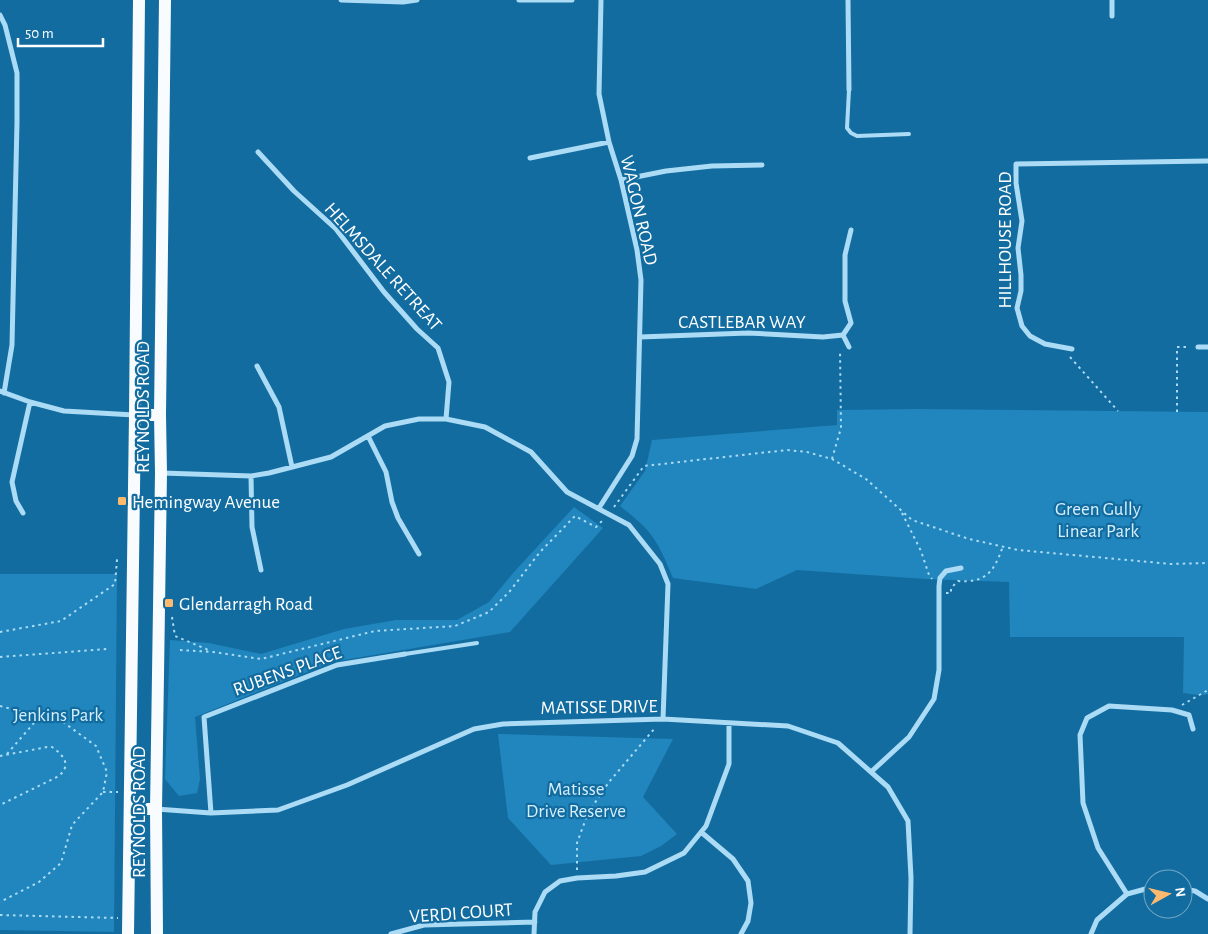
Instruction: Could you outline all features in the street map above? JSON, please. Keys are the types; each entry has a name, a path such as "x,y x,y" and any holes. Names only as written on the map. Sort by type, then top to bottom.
{"main road":[{"name":"REYNOLDS ROAD","path":"128,934 139,0"},
{"name":"REYNOLDS ROAD","path":"157,934 156,809 161,473 164,0"},
{"path":"135,415 160,415"},
{"path":"130,809 156,809"}],"street":[{"path":"342,0 404,2 417,0"},
{"path":"519,0 572,0"},
{"name":"WAGON ROAD","path":"599,508 632,456 637,439 641,280 637,250 621,180 609,142 598,94 601,0"},
{"path":"848,0 849,90"},
{"path":"1112,0 1112,16"},
{"path":"0,15 17,73 12,345 2,392 64,411 135,415"},
{"path":"530,158 609,142"},
{"name":"HELMSDALE RETREAT","path":"258,152 294,191 336,229 384,292 417,329 438,348 449,382 446,419"},
{"name":"HILLHOUSE ROAD","path":"1072,349 1045,344 1030,336 1022,326 1017,308 1021,291 1018,248 1022,221 1016,183 1016,164 1208,161"},
{"path":"621,180 666,171 712,166 762,165"},
{"path":"849,347 843,335 851,323 845,301 846,256 851,230"},
{"name":"CASTLEBAR WAY","path":"640,337 748,333 823,337 843,335"},
{"path":"1198,347 1208,347"},
{"path":"257,366 279,407 292,467"},
{"path":"23,513 16,501 12,482 30,402"},
{"path":"161,473 251,476 269,473 331,457 385,426 419,419 446,419 485,427 531,452 567,492 629,525 660,564 668,584 663,719"},
{"path":"368,436 386,472 392,502 398,518 419,554"},
{"path":"251,476 252,527 260,570"},
{"path":"871,772 909,737 934,699 939,670 940,578 946,571 961,568"},
{"name":"RUBENS PLACE","path":"210,813 204,717 336,665 405,654"},
{"path":"1127,894 1098,848 1083,803 1080,735 1087,718 1109,706 1172,710 1189,715 1193,729"},
{"name":"MATISSE DRIVE","path":"156,809 210,813 278,810 346,785 474,729 502,724 663,719 788,726 838,743 888,787 908,821 912,878 910,934"},
{"path":"534,934 536,912 546,892 560,881 645,872 684,853 706,826 730,764 729,724"},
{"path":"701,832 733,859 748,881 751,903 748,921 741,934"},
{"path":"1091,934 1097,920 1127,894 1143,890"},
{"path":"1193,890 1208,899"},
{"name":"VERDI COURT","path":"391,934 424,926 535,922"}],"lane":[{"path":"849,90 847,128 851,133 857,136 909,134"},
{"name":"RUBENS PLACE","path":"405,654 477,643"}],"path":[{"path":"832,459 841,428 840,345 843,335"},
{"path":"1062,347 1118,411"},
{"path":"1177,412 1177,347 1198,347"},
{"path":"180,650 213,652 261,659 376,631 456,626 489,612 510,591 540,552 575,516 596,527 609,514 644,466 787,450 807,452 832,459 866,479 912,520 969,539 1018,550 1171,564 1208,563"},
{"path":"901,511 921,551 929,575 939,586"},
{"path":"939,594 950,593 951,588 958,581 968,582 983,578 992,570 999,558 1002,546"},
{"path":"0,632 60,621 115,584"},
{"path":"0,657 107,649"},
{"path":"1172,710 1208,690"},
{"path":"0,706 64,722 96,746 107,772 103,792 72,825 61,863 39,882 0,902"},
{"path":"6,755 40,716"},
{"path":"577,878 577,843 588,813 608,782 663,719"},
{"path":"0,756 52,747 63,756 66,765 64,771 57,777 0,805"},
{"path":"103,792 120,793"},
{"path":"0,915 128,918"}],"green space":[{"name":"Green Gully Linear Park","path":"837,410 1208,412 1208,694 1183,693 1184,637 1010,637 1009,582 925,579 797,570 756,589 673,578 651,534 620,506 645,471 652,440 837,425"},
{"path":"574,507 603,528 510,632 332,662 195,717 200,779 197,793 179,796 165,779 170,640 209,643 261,654 344,629 396,620 457,620 489,602"},
{"name":"Jenkins Park","path":"0,574 117,574 114,932 0,930"},
{"name":"Matisse Drive Reserve","path":"498,734 673,739 643,797 677,834 661,846 641,856 551,865 508,818"}],"place":[{"name":"Hemingway Avenue","path":"122,501"},
{"name":"Glendarragh Road","path":"169,603"}]}
